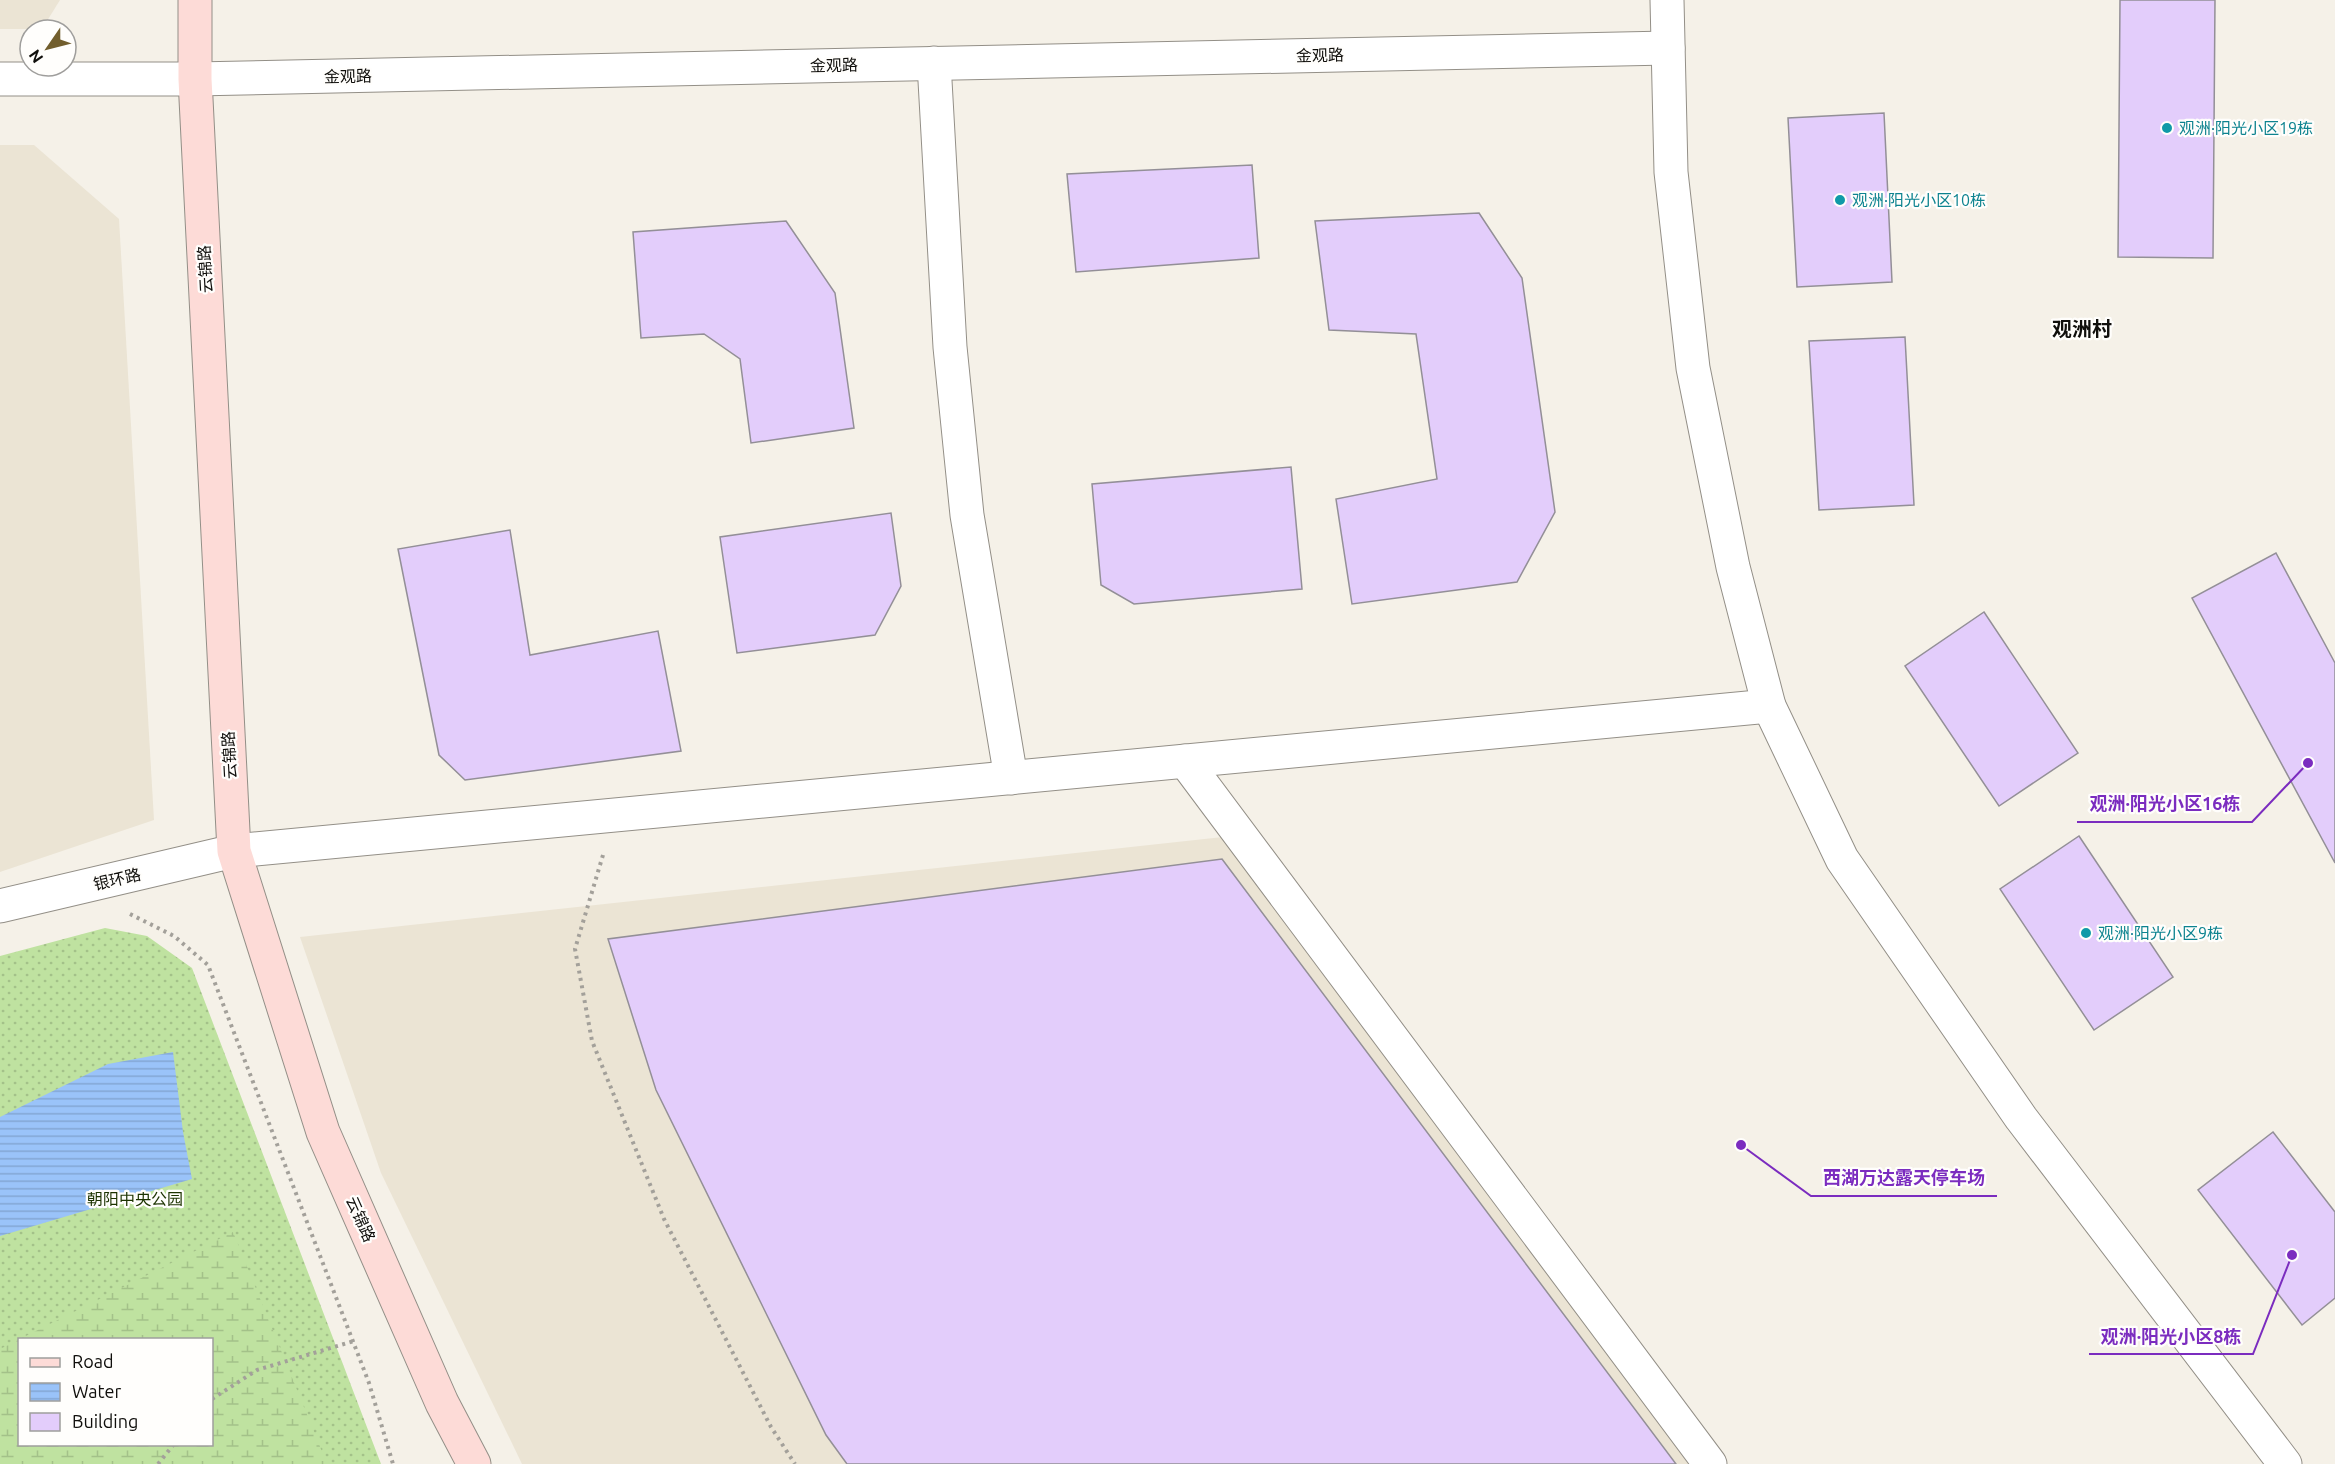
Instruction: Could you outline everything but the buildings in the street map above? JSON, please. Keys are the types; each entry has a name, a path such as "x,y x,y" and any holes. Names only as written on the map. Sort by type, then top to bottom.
{"street":[{"name":"云锦路","path":"195,0 195,79 234,851 323,1132 442,1403 474,1464"},
{"path":"1667,0 1671,172 1693,368 1733,567 1769,706 1842,858 2021,1118 2285,1464"},
{"name":"金观路","path":"0,79 195,79 1668,48"},
{"path":"934,63 950,347 967,516 1011,778"},
{"name":"银环路","path":"0,906 234,851 1769,706"},
{"path":"1185,761 1710,1464"}],"path":[{"path":"615,815 575,949 592,1041 664,1219 771,1427 795,1464"},
{"path":"119,916 129,914 174,936 208,965 354,1341 393,1464"},
{"path":"213,1398 257,1370 354,1341"},
{"path":"158,1464 172,1446"}],"shaded area":[{"path":"0,0 60,0 49,18 18,18 18,29 0,29"},
{"path":"0,145 34,145 119,219 154,820 0,872"},
{"path":"1232,836 1698,1464 522,1464 381,1173 300,937"}],"green space":[{"name":"朝阳中央公园","path":"105,928 147,936 192,968 381,1464 0,1464 0,956"},
{"path":"233,1232 327,1464 0,1464 0,1349 18,1340 18,1446 213,1446 213,1338 22,1338"}],"water":[{"path":"173,1052 183,1132 192,1179 0,1236 0,1117 108,1064"}],"place":[{"name":"观洲·阳光小区19栋","path":"2167,128"},
{"name":"观洲·阳光小区10栋","path":"1840,200"},
{"name":"观洲·阳光小区16栋","path":"2308,763"},
{"name":"观洲·阳光小区9栋","path":"2086,933"},
{"name":"西湖万达露天停车场","path":"1741,1145"},
{"name":"观洲·阳光小区8栋","path":"2292,1255"}],"district":[{"name":"观洲村","path":"2082,328"}]}
